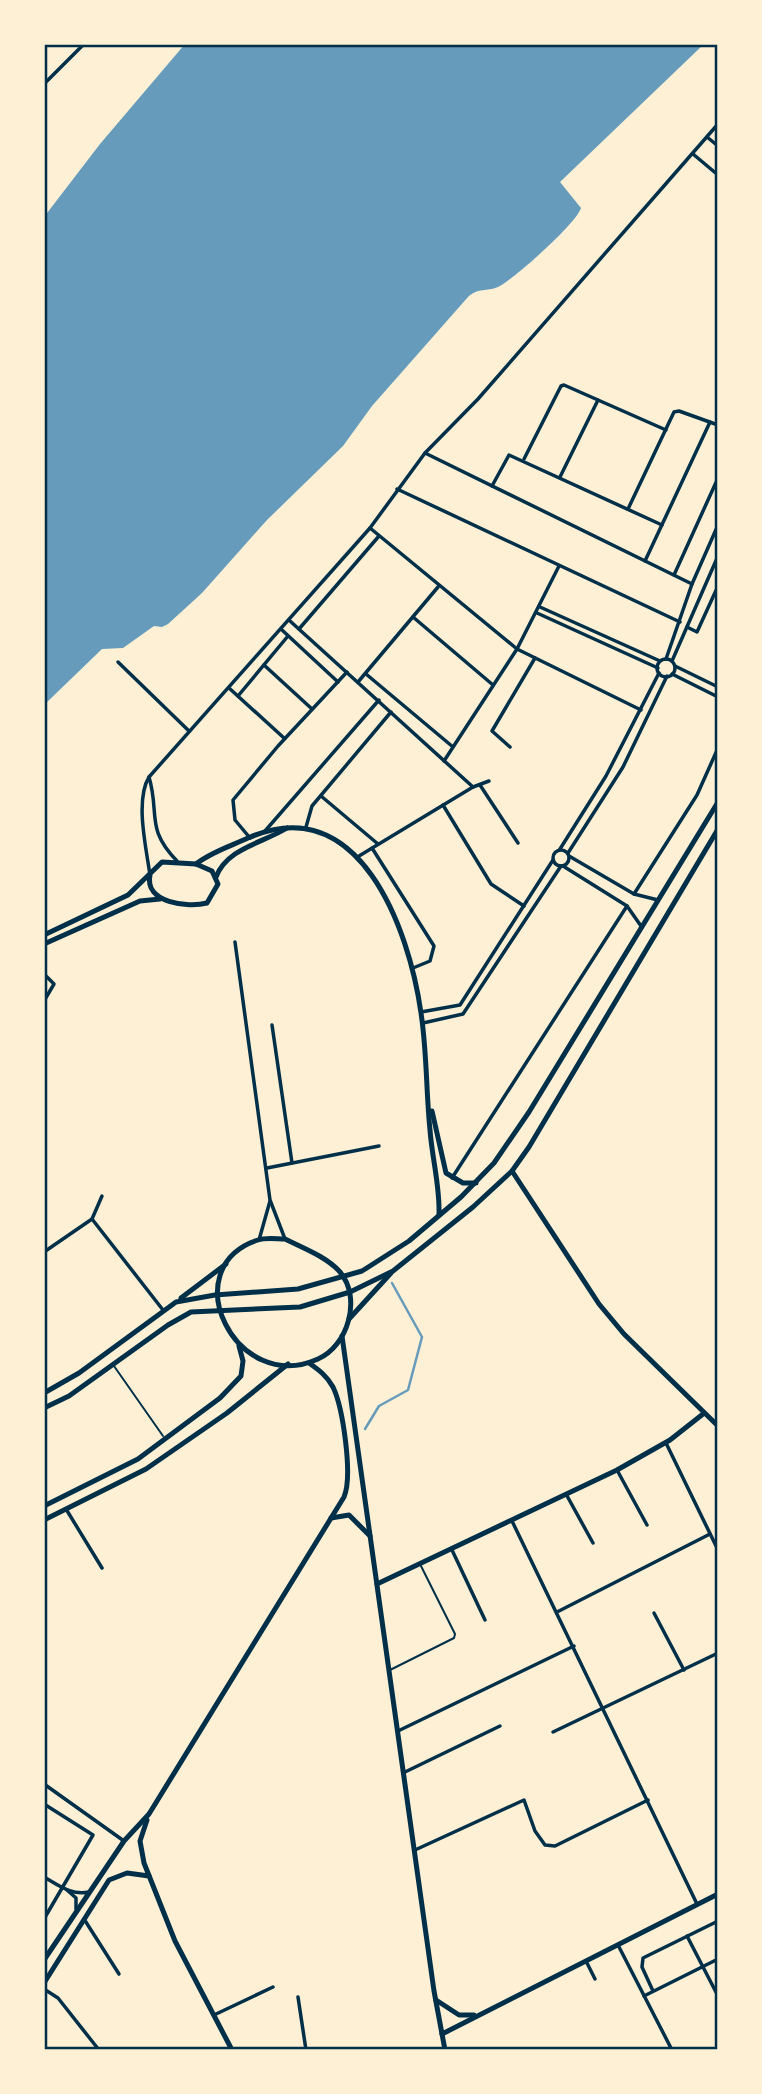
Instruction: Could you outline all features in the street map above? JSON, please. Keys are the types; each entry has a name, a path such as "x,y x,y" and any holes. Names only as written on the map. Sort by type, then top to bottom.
{"main road":[{"path":"176,1302 215,1295 298,1289 362,1270 380,1261 476,1183 494,1163 529,1112 718,802"},
{"path":"44,944 140,901 163,899 192,905 208,903 215,892 216,877 224,862 232,855 290,826"},
{"path":"196,864 265,831 290,826 306,827 340,842 359,856 404,935 413,968 423,1023 439,1214"},
{"path":"239,1346 259,1360 288,1364 309,1363 332,1351 349,1319 393,1271 473,1207 512,1171 554,1108 718,829"},
{"path":"44,935 123,898 163,862 177,861 206,866 216,877"},
{"path":"150,875 149,886 163,899"},
{"path":"429,1102 443,1166 452,1179 463,1183 476,1183"},
{"path":"512,1171 599,1304 718,1426"},
{"path":"44,1393 79,1373 259,1240 285,1239 333,1265 343,1275 350,1292 349,1319"},
{"path":"44,1506 109,1476 167,1440 220,1398 241,1376 243,1361 239,1346 215,1295 229,1262"},
{"path":"44,1408 69,1396 191,1312 300,1307 350,1292 393,1271"},
{"path":"342,1336 444,2042 443,2050"},
{"path":"44,1960 124,1841 149,1814 350,1483 334,1389 327,1378 309,1363"},
{"path":"44,1520 146,1469 227,1413 288,1364"},
{"path":"377,1584 617,1470 666,1443 703,1413"},
{"path":"328,1519 349,1515 372,1538"},
{"path":"149,1814 140,1841 149,1876 175,1941 232,2050"},
{"path":"44,1983 83,1917 109,1880 127,1873 149,1876"},
{"path":"442,2034 718,1894"},
{"path":"436,2000 459,2015 477,2015"}],"street":[{"path":"44,84 81,45"},
{"path":"150,875 141,803 144,786 149,777 370,528 425,453 478,399 718,124"},
{"path":"707,137 718,146"},
{"path":"693,154 718,175"},
{"path":"524,459 561,386 666,430"},
{"path":"560,477 598,400"},
{"path":"628,509 676,411 718,425"},
{"path":"645,561 710,422"},
{"path":"425,453 692,584"},
{"path":"492,486 506,456 524,459 662,524"},
{"path":"674,575 718,478"},
{"path":"396,489 680,622"},
{"path":"666,659 692,584 718,525"},
{"path":"370,528 438,587 517,649 641,710"},
{"path":"299,629 379,536"},
{"path":"672,661 718,556"},
{"path":"444,761 517,649 559,566"},
{"path":"687,627 697,632 718,586"},
{"path":"358,682 438,587"},
{"path":"540,607 660,661 672,661 675,666 718,687"},
{"path":"537,613 657,668 659,673 667,676 672,674 675,666"},
{"path":"413,617 494,685"},
{"path":"290,621 473,787"},
{"path":"282,630 338,682"},
{"path":"237,696 288,636"},
{"path":"510,747 492,731 535,659"},
{"path":"657,668 660,661"},
{"path":"118,662 189,731"},
{"path":"264,665 312,709"},
{"path":"250,838 235,820 233,800 347,672"},
{"path":"365,673 453,747"},
{"path":"421,1012 460,1005 606,776 659,673"},
{"path":"672,674 718,697"},
{"path":"423,1023 463,1014 562,866 623,767 667,676"},
{"path":"229,688 285,739"},
{"path":"265,831 379,700"},
{"path":"306,827 307,815 321,796 391,712"},
{"path":"634,894 697,795 718,748"},
{"path":"149,777 155,830 163,847 177,861"},
{"path":"359,856 473,787 489,781"},
{"path":"480,785 518,843"},
{"path":"321,796 377,844"},
{"path":"443,805 491,884 524,906"},
{"path":"372,848 434,946 433,957 425,965 413,968"},
{"path":"560,849 634,894 660,900"},
{"path":"553,860 627,906 635,913 642,928"},
{"path":"452,1179 627,906"},
{"path":"235,942 270,1200 285,1239"},
{"path":"44,974 54,984 44,1001"},
{"path":"272,1024 292,1163"},
{"path":"267,1168 379,1146"},
{"path":"44,1252 92,1219 102,1196"},
{"path":"259,1240 270,1200"},
{"path":"92,1219 163,1310"},
{"path":"666,1443 718,1550"},
{"path":"617,1470 647,1525"},
{"path":"566,1494 593,1543"},
{"path":"66,1509 102,1568"},
{"path":"512,1521 697,1904"},
{"path":"557,1612 710,1534"},
{"path":"452,1550 485,1620"},
{"path":"654,1613 684,1670"},
{"path":"398,1731 573,1646"},
{"path":"553,1732 718,1653"},
{"path":"405,1772 500,1726"},
{"path":"44,1784 124,1841"},
{"path":"415,1850 524,1800 540,1840 545,1845 555,1846 648,1800"},
{"path":"44,1804 93,1835 64,1889 44,1919"},
{"path":"44,1877 76,1898 76,1911"},
{"path":"64,1889 89,1892"},
{"path":"83,1917 118,1974"},
{"path":"653,1991 642,1967 643,1958 718,1921"},
{"path":"687,1936 718,1996"},
{"path":"618,1945 672,2050"},
{"path":"644,1996 718,1959"},
{"path":"586,1961 595,1979"},
{"path":"214,2015 273,1987"},
{"path":"44,1989 58,1998 99,2050"},
{"path":"298,1997 306,2050"}],"lane":[{"path":"113,1365 167,1440"},
{"path":"390,1670 454,1639 455,1634 421,1565"}],"water":[{"path":"185,44 704,44 560,182 581,208 557,238 506,282 468,297 372,406 343,446 267,520 202,593 168,624 162,627 154,626 123,648 102,649 44,705 44,217 100,144"}],"waterway":[{"path":"365,1429 379,1406 408,1390 422,1337 392,1283"}]}
